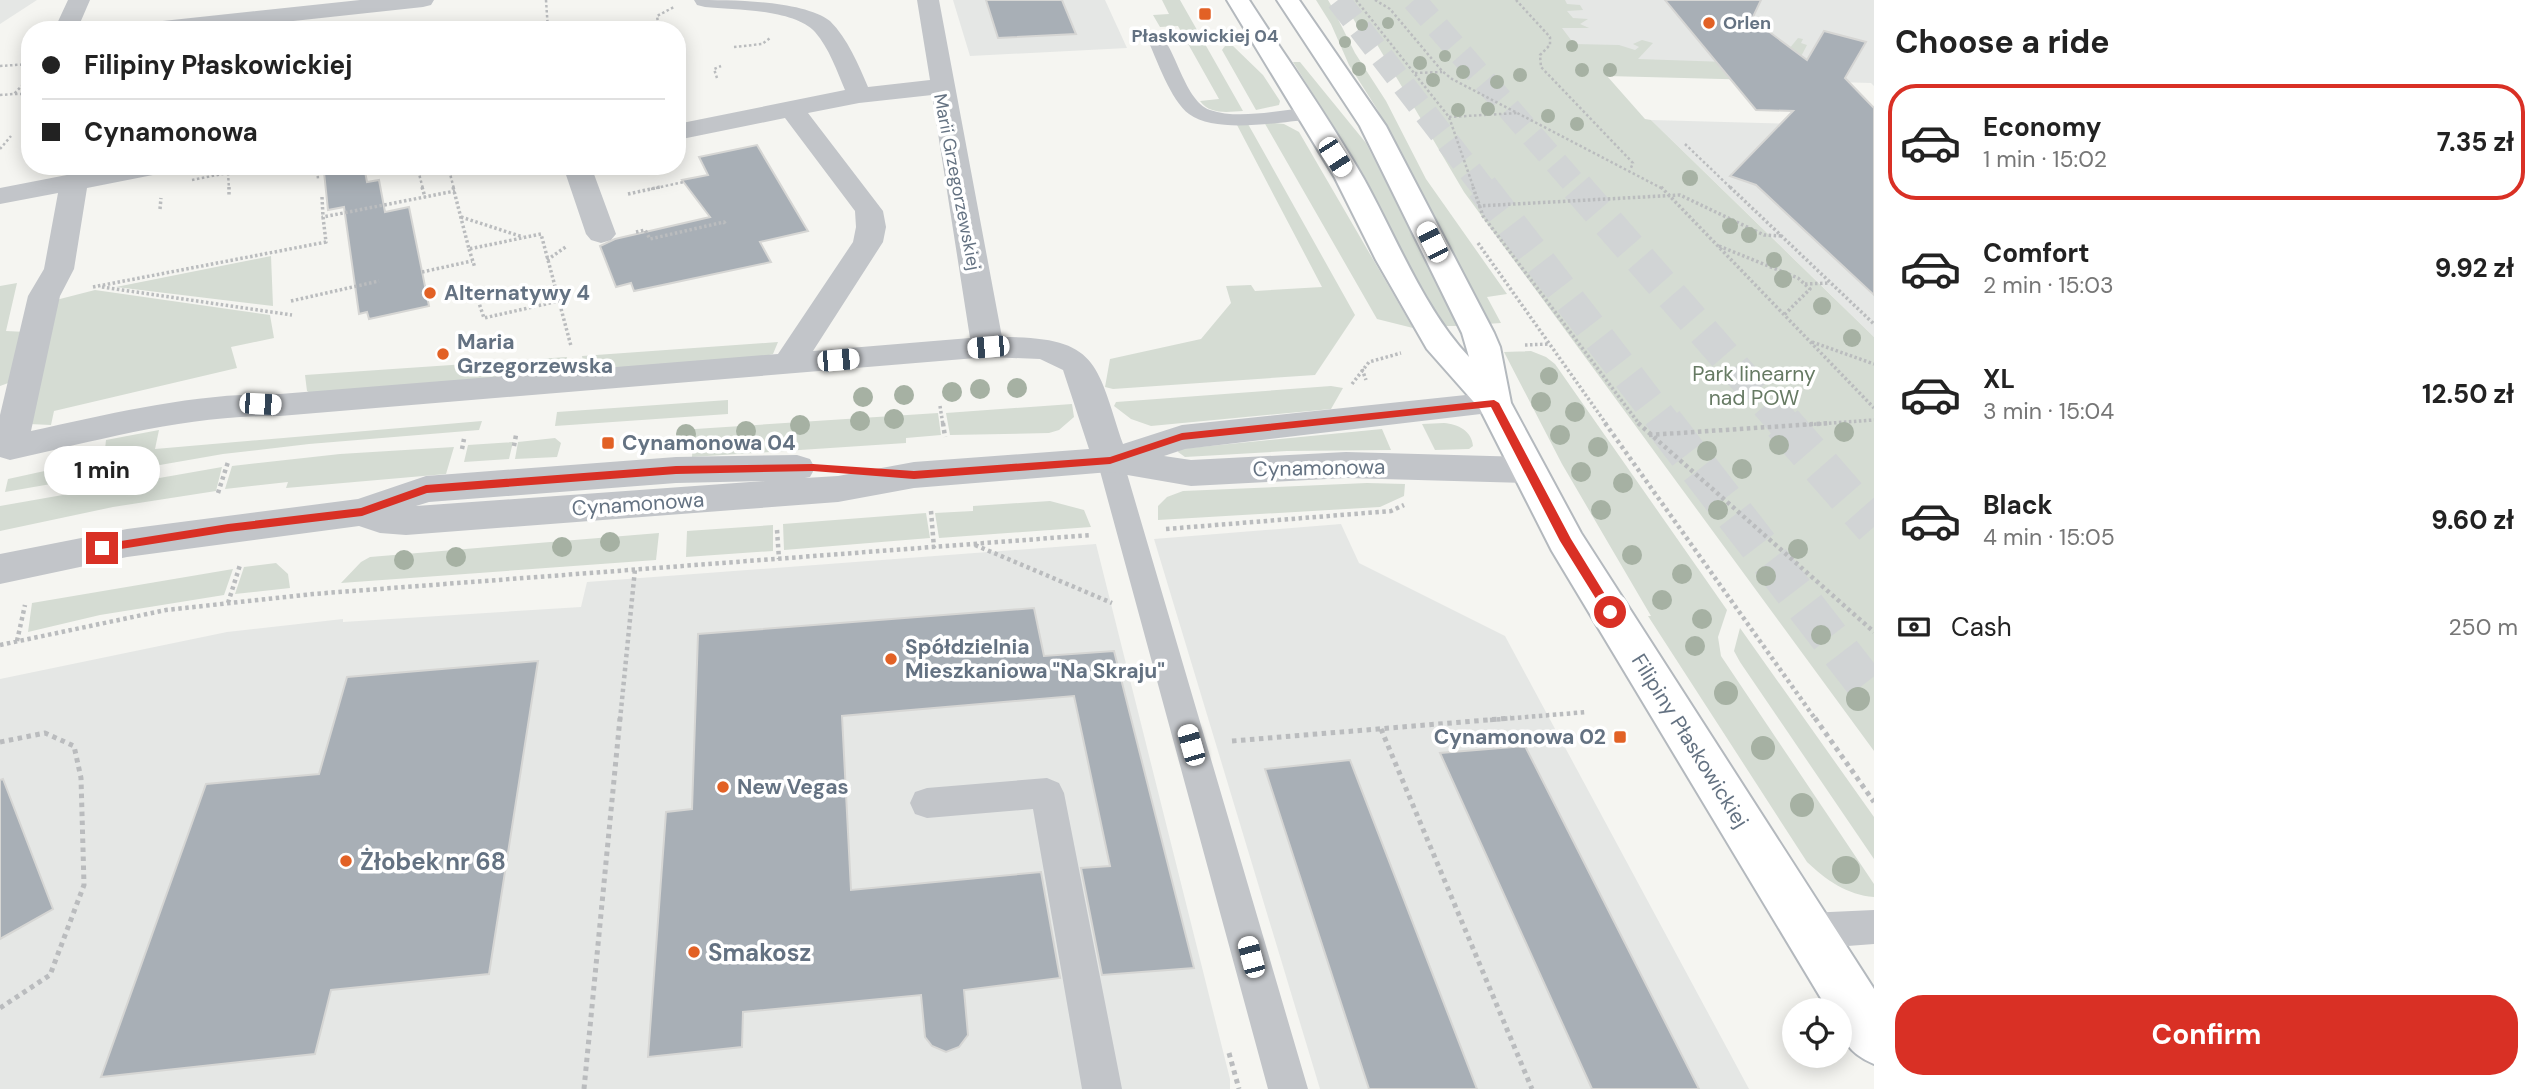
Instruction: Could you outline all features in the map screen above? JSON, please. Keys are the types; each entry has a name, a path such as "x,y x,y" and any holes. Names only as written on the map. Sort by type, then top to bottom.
{"main road":[{"name":"Filipiny Płaskowickiej","path":"1238,0 1349,178 1391,260 1443,349 1494,403 1566,541 1874,1037"},
{"name":"Filipiny Płaskowickiej","path":"1288,0 1363,109 1398,174 1484,347 1494,403"}],"street":[{"path":"69,21 79,0"},
{"path":"254,21 423,0"},
{"path":"705,0 791,12 816,20 840,55 859,95"},
{"path":"928,0 943,86"},
{"name":"Marii Grzegorzewskiej","path":"686,130 859,95 943,86 988,347"},
{"path":"788,364 867,242 871,226 869,211 792,108"},
{"path":"94,175 59,270 44,296 10,448 190,409 239,402 280,405 988,347 1051,351 1074,362 1083,373 1110,460"},
{"path":"0,195 94,175"},
{"path":"580,175 589,202 587,237"},
{"name":"Cynamonowa","path":"0,569 127,543 362,512 380,519 406,521 838,489 914,475 1110,460 1182,437 1494,403"},
{"name":"Cynamonowa","path":"1110,460 1191,473 1346,465 1529,470"}],"lane":[{"path":"1155,38 1190,104 1201,113 1222,118 1308,114"},
{"path":"1110,460 1288,1089"},
{"path":"927,803 1047,793 1102,1089"},
{"path":"1808,931 1874,927"}],"path":[{"path":"546,0 547,21"},
{"path":"1356,0 1449,117 1483,216 1648,435 1874,632"},
{"path":"1376,0 1390,9 1443,72 1662,188 1874,408"},
{"path":"1516,0 1550,37 1550,45 1540,55 1541,67 1633,163 1633,168 1629,171"},
{"path":"657,21 656,16 681,4"},
{"path":"0,66 21,65"},
{"path":"717,78 714,69 721,66"},
{"path":"1415,73 1443,72"},
{"path":"14,94 21,87"},
{"path":"0,95 21,94"},
{"path":"1449,117 1518,113"},
{"path":"0,149 11,136"},
{"path":"1685,144 1874,324"},
{"path":"189,180 218,175"},
{"path":"229,175 229,196"},
{"path":"318,175 318,179"},
{"path":"419,175 425,197"},
{"path":"451,175 475,268"},
{"path":"589,202 684,182"},
{"path":"323,217 455,191"},
{"path":"1478,206 1684,195 1764,235 1782,236"},
{"path":"44,296 326,242 322,197"},
{"path":"461,217 524,237"},
{"path":"632,233 645,230 650,239 724,222 726,225"},
{"path":"469,249 541,234 564,324"},
{"path":"547,260 587,237"},
{"path":"1477,243 1874,802"},
{"path":"1716,245 1798,278 1805,284 1810,292 1784,315"},
{"path":"422,272 472,261"},
{"path":"290,301 379,281"},
{"path":"1805,284 1831,283"},
{"path":"99,286 292,315"},
{"path":"478,300 484,318 559,301"},
{"path":"1808,341 1874,364"},
{"path":"1362,369 1382,357 1403,352"},
{"path":"940,407 945,438"},
{"path":"1648,435 1874,420"},
{"path":"218,494 228,462"},
{"path":"931,511 934,548"},
{"path":"0,645 166,610 313,594 1391,511"},
{"path":"776,522 779,559"},
{"path":"974,545 1114,604"},
{"path":"584,1089 635,569"},
{"path":"17,640 26,600"},
{"path":"1191,745 1587,712"},
{"path":"1381,729 1532,1089"},
{"path":"0,742 45,733 74,746 81,778 84,885 50,975 0,1008"}],"shaded area":[{"path":"0,0 37,0 0,24"},
{"path":"953,0 1105,0 1127,48 970,56"},
{"path":"1550,0 1874,0 1874,86 1871,83 1607,75 1537,9"},
{"path":"1651,120 1874,126 1874,337 1828,292"},
{"path":"1341,524 1359,563 1505,636 1749,1089 1320,1089 1154,539"},
{"path":"1096,544 1230,1079 1230,1089 0,1089 0,679 227,632 343,619 343,622 581,607 587,582"}],"green space":[{"path":"1162,0 1180,0 1243,111 1214,111 1200,101 1219,99 1178,26 1160,27 1153,15 1169,14"},
{"path":"1316,0 1328,0 1355,53 1386,101 1426,179 1507,294 1487,297 1501,323 1486,324 1377,109 1349,65 1331,24"},
{"name":"Park linearny nad POW","path":"1342,0 1565,0 1567,4 1580,5 1583,10 1567,11 1573,18 1588,19 1580,24 1589,28 1562,28 1574,44 1619,45 1635,50 1639,47 1633,44 1642,40 1653,43 1638,59 1757,63 1789,49 1798,38 1803,39 1801,43 1807,45 1794,70 1802,81 1607,76 1645,119 1651,120 1874,337 1874,751 1464,192 1372,36 1360,30"},
{"path":"1225,46 1233,46 1263,75 1280,101 1279,105 1256,110 1222,50"},
{"path":"1293,62 1300,62 1366,143 1458,326 1445,326 1404,259 1366,179"},
{"path":"1264,122 1284,124 1299,132 1413,328 1377,319"},
{"path":"1248,124 1355,315 1315,375 1113,389 1105,387 1110,359 1201,339 1231,303 1226,286 1251,285 1255,291 1322,287 1237,125"},
{"path":"271,256 273,306 116,287"},
{"path":"17,283 6,331 26,332 11,382 0,386 0,286"},
{"path":"95,290 270,315 274,338 231,347 237,368 54,411 51,425 29,424 56,300"},
{"path":"778,342 773,354 761,357 585,370 582,356"},
{"path":"1531,351 1555,364 1727,610 1718,637 1721,656 1874,884 1874,897 1855,893 1838,885 1807,862 1648,616 1651,616 1562,464 1504,352"},
{"path":"567,357 563,373 312,394 307,391 305,375"},
{"path":"1331,386 1343,388 1331,409 1151,426 1131,419 1114,406 1116,402"},
{"path":"728,400 728,414 555,426 557,412"},
{"path":"1072,404 1074,417 1059,430 1049,433 950,435 946,413"},
{"path":"938,413 941,435 906,438 906,443 692,457 693,440 679,440 680,430"},
{"path":"482,421 479,430 223,454 5,492 8,479 104,458 106,440 159,430 155,449"},
{"path":"1444,423 1463,429 1470,436 1473,446 1469,449 1435,450 1422,424"},
{"path":"1382,429 1391,450 1287,451 1185,457 1178,452 1179,449"},
{"path":"555,438 561,443 557,457 515,459 518,442"},
{"path":"513,442 509,459 464,462 468,445"},
{"path":"454,447 446,474 286,488 288,482 225,489 232,466 340,454"},
{"path":"222,467 216,491 113,507 0,531 0,506"},
{"path":"1367,483 1405,484 1404,496 1380,507 1158,520 1158,506 1167,497 1183,491"},
{"path":"1050,501 1084,510 1091,527 939,538 935,513 973,511 973,506"},
{"path":"926,513 930,538 784,550 783,524"},
{"path":"773,525 773,551 686,557 687,531"},
{"path":"659,533 656,560 341,583 361,562 370,557"},
{"path":"276,563 288,574 290,588 235,594 244,567"},
{"path":"233,569 224,595 100,615 28,632 32,603"},
{"path":"1740,628 1874,817 1874,859 1740,662 1734,651"}],"building":[{"path":"986,0 1062,0 1076,34 998,38"},
{"path":"1665,0 1761,0 1752,19 1807,60 1824,31 1866,42 1845,78 1874,108 1874,295 1756,185 1730,176 1793,111 1756,110"},
{"path":"757,145 808,231 760,242 771,262 634,291 631,283 616,287 600,246 615,239 710,217 682,180 708,175 699,157"},
{"path":"324,175 366,175 367,182 379,180 385,212 409,207 429,306 369,319 367,312 359,314 344,207 328,210"},
{"path":"1034,608 1044,656 1114,651 1194,968 1102,975 1081,868 1110,866 1074,696 842,716 851,890 1041,872 1060,978 964,990 968,1035 959,1047 946,1052 932,1046 925,1037 921,995 743,1012 742,1047 648,1057 666,812 692,809 698,634"},
{"path":"538,661 489,974 331,990 315,1054 101,1077 206,784 319,774 347,677"},
{"path":"1525,746 1699,1089 1592,1089 1440,753"},
{"path":"1350,760 1477,1089 1369,1089 1265,769"},
{"path":"3,779 53,909 0,939 0,780"}],"tunnel":[{"path":"1338,0 1484,189"},
{"path":"1414,0 1579,189"},
{"path":"1482,187 1666,425"},
{"path":"1577,187 1785,425"},
{"path":"1664,423 1874,695"},
{"path":"1783,423 1874,527"}],"place":[{"name":"Płaskowickiej 04","path":"1205,14"},
{"name":"Orlen","path":"1709,23"},
{"name":"Alternatywy 4","path":"430,293"},
{"name":"Maria Grzegorzewska","path":"443,354"},
{"name":"Cynamonowa 04","path":"608,443"},
{"name":"Spółdzielnia Mieszkaniowa \"Na Skraju\"","path":"891,659"},
{"name":"Cynamonowa 02","path":"1620,737"},
{"name":"New Vegas","path":"723,787"},
{"name":"Żłobek nr 68","path":"346,861"},
{"name":"Smakosz","path":"694,952"}],"route":[{"path":"102,548 228,528 362,512 426,489 676,470 813,467 914,475 1110,460 1182,437 1494,403 1566,541 1610,612"}]}
